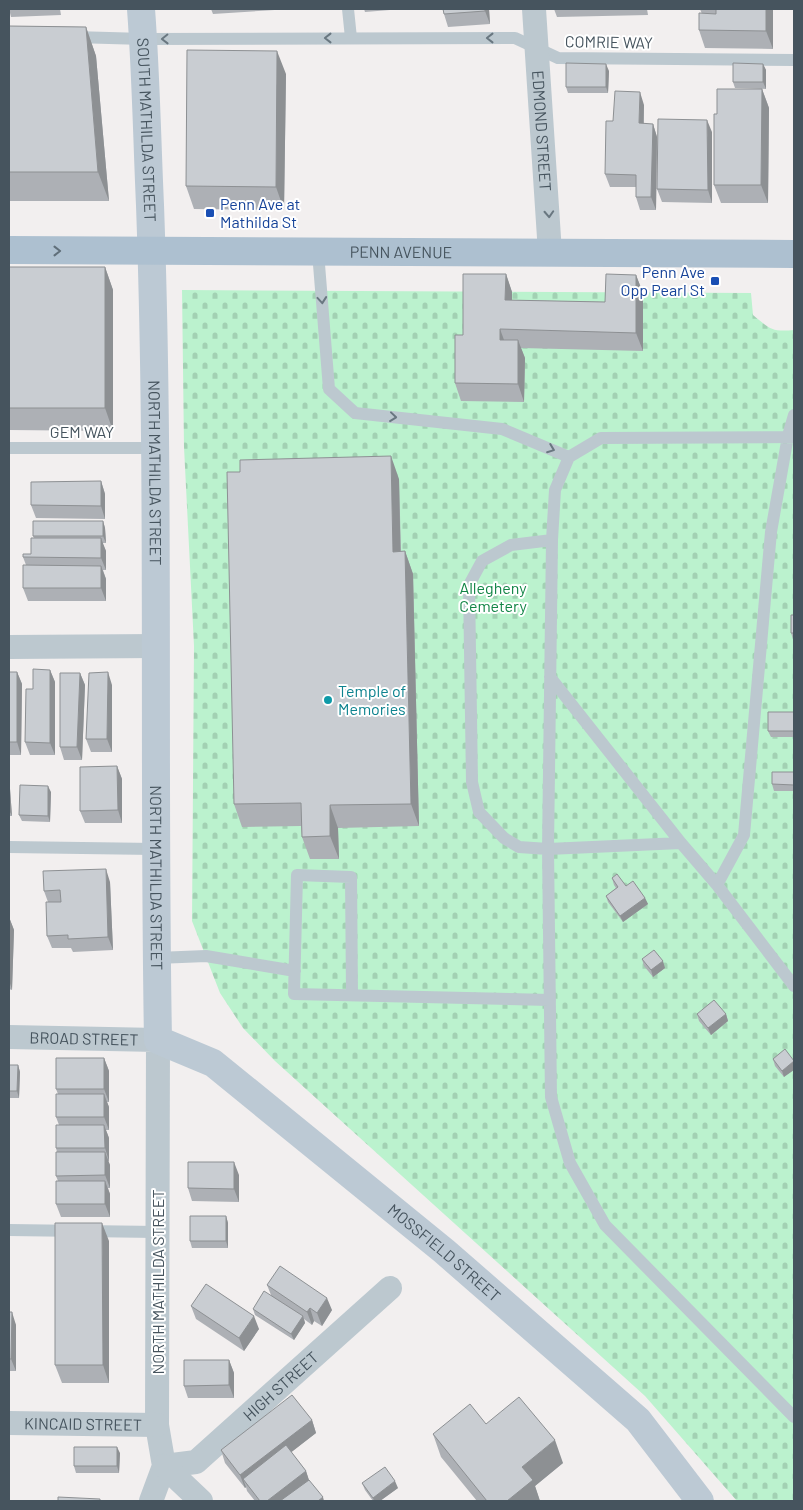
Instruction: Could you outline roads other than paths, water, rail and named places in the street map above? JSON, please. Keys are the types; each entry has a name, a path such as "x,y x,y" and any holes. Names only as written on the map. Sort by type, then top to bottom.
{"main road":[{"name":"PENN AVENUE","path":"9,250 794,254"}],"street":[{"name":"SOUTH MATHILDA STREET","path":"141,9 144,39 152,250"},
{"name":"EDMOND STREET","path":"534,9 550,253"},
{"name":"NORTH MATHILDA STREET","path":"152,250 157,646 155,849 158,1040 157,1425 164,1466"},
{"path":"9,646 157,646"},
{"name":"BROAD STREET","path":"9,1037 158,1040"},
{"name":"MOSSFIELD STREET","path":"158,1040 213,1063 444,1251 638,1420 700,1501"},
{"name":"HIGH STREET","path":"164,1466 196,1462 390,1288"},
{"name":"KINCAID STREET","path":"9,1424 157,1425"},
{"path":"151,1501 164,1466 201,1501"}],"lane":[{"path":"348,9 350,38"},
{"name":"COMRIE WAY","path":"58,37 144,39 515,38 558,58 794,60"},
{"path":"318,252 329,389 355,413 502,429 569,457"},
{"path":"717,885 744,835 770,532 794,415"},
{"path":"791,437 601,438 569,457 555,490 552,540 548,849 551,1097 570,1162 605,1224 794,1417"},
{"name":"GEM WAY","path":"9,448 156,448"},
{"path":"552,540 511,545 482,561 469,584 472,782 479,812 504,838 518,847 548,849 681,843"},
{"path":"550,677 681,843 717,885 794,986"},
{"path":"9,847 155,849"},
{"path":"352,994 351,877 297,875 294,994 550,1000"},
{"path":"157,958 206,956 295,971"},
{"path":"9,1230 158,1232"}],"place":[{"name":"Penn Ave at Mathilda St","path":"210,213"},
{"name":"Penn Ave Opp Pearl St","path":"715,281"},
{"name":"Temple of Memories","path":"328,700"}],"park label":[{"name":"Allegheny Cemetery","path":"493,597"}]}
